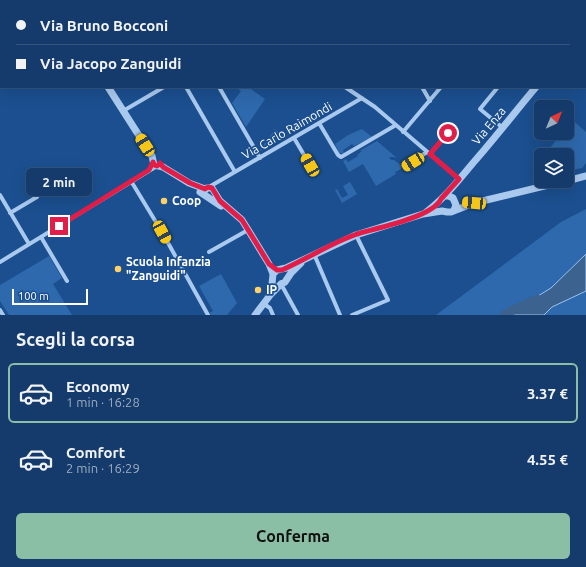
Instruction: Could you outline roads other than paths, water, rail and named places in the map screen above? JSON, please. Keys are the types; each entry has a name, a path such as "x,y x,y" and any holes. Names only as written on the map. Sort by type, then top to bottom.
{"street":[{"path":"109,88 157,162 190,183 198,191 209,192 242,220 276,273 276,283 281,284 298,315"},
{"path":"123,111 158,88"},
{"path":"187,88 235,172"},
{"path":"220,88 260,158"},
{"path":"347,88 375,107 459,179"},
{"path":"423,88 430,101"},
{"path":"403,132 441,88"},
{"path":"497,88 480,109 503,128"},
{"name":"Via Enza","path":"445,196 535,88"},
{"name":"Via Carlo Raimondi","path":"209,192 221,180 362,98"},
{"path":"319,123 338,155 342,156 396,125"},
{"path":"405,167 429,153 448,133"},
{"path":"294,138 310,165"},
{"path":"0,262 149,170 157,162"},
{"path":"574,179 586,176"},
{"name":"Via Enza","path":"455,199 459,179"},
{"path":"209,192 217,186 221,180"},
{"path":"131,181 208,315"},
{"path":"276,273 356,235 423,214 442,211 448,212 474,203 537,188"},
{"path":"0,195 29,244"},
{"path":"423,214 439,203 445,196 474,203"},
{"path":"10,213 37,198"},
{"path":"454,210 456,205 455,199"},
{"path":"439,203 442,211"},
{"path":"209,252 249,230"},
{"path":"352,315 388,300 356,235"},
{"path":"41,237 67,281"},
{"path":"314,254 340,315"},
{"path":"255,315 271,294 285,282 287,278 306,259"},
{"path":"276,273 287,274 287,278"},
{"path":"271,294 276,273"},
{"path":"264,304 270,308 273,315"},
{"path":"0,310 3,315"}],"waterway":[{"path":"504,315 537,299"}],"place":[{"name":"Coop","path":"164,201"},
{"name":"Scuola Infanzia \"Zanguidi\"","path":"118,269"},
{"name":"IP","path":"258,290"}]}
